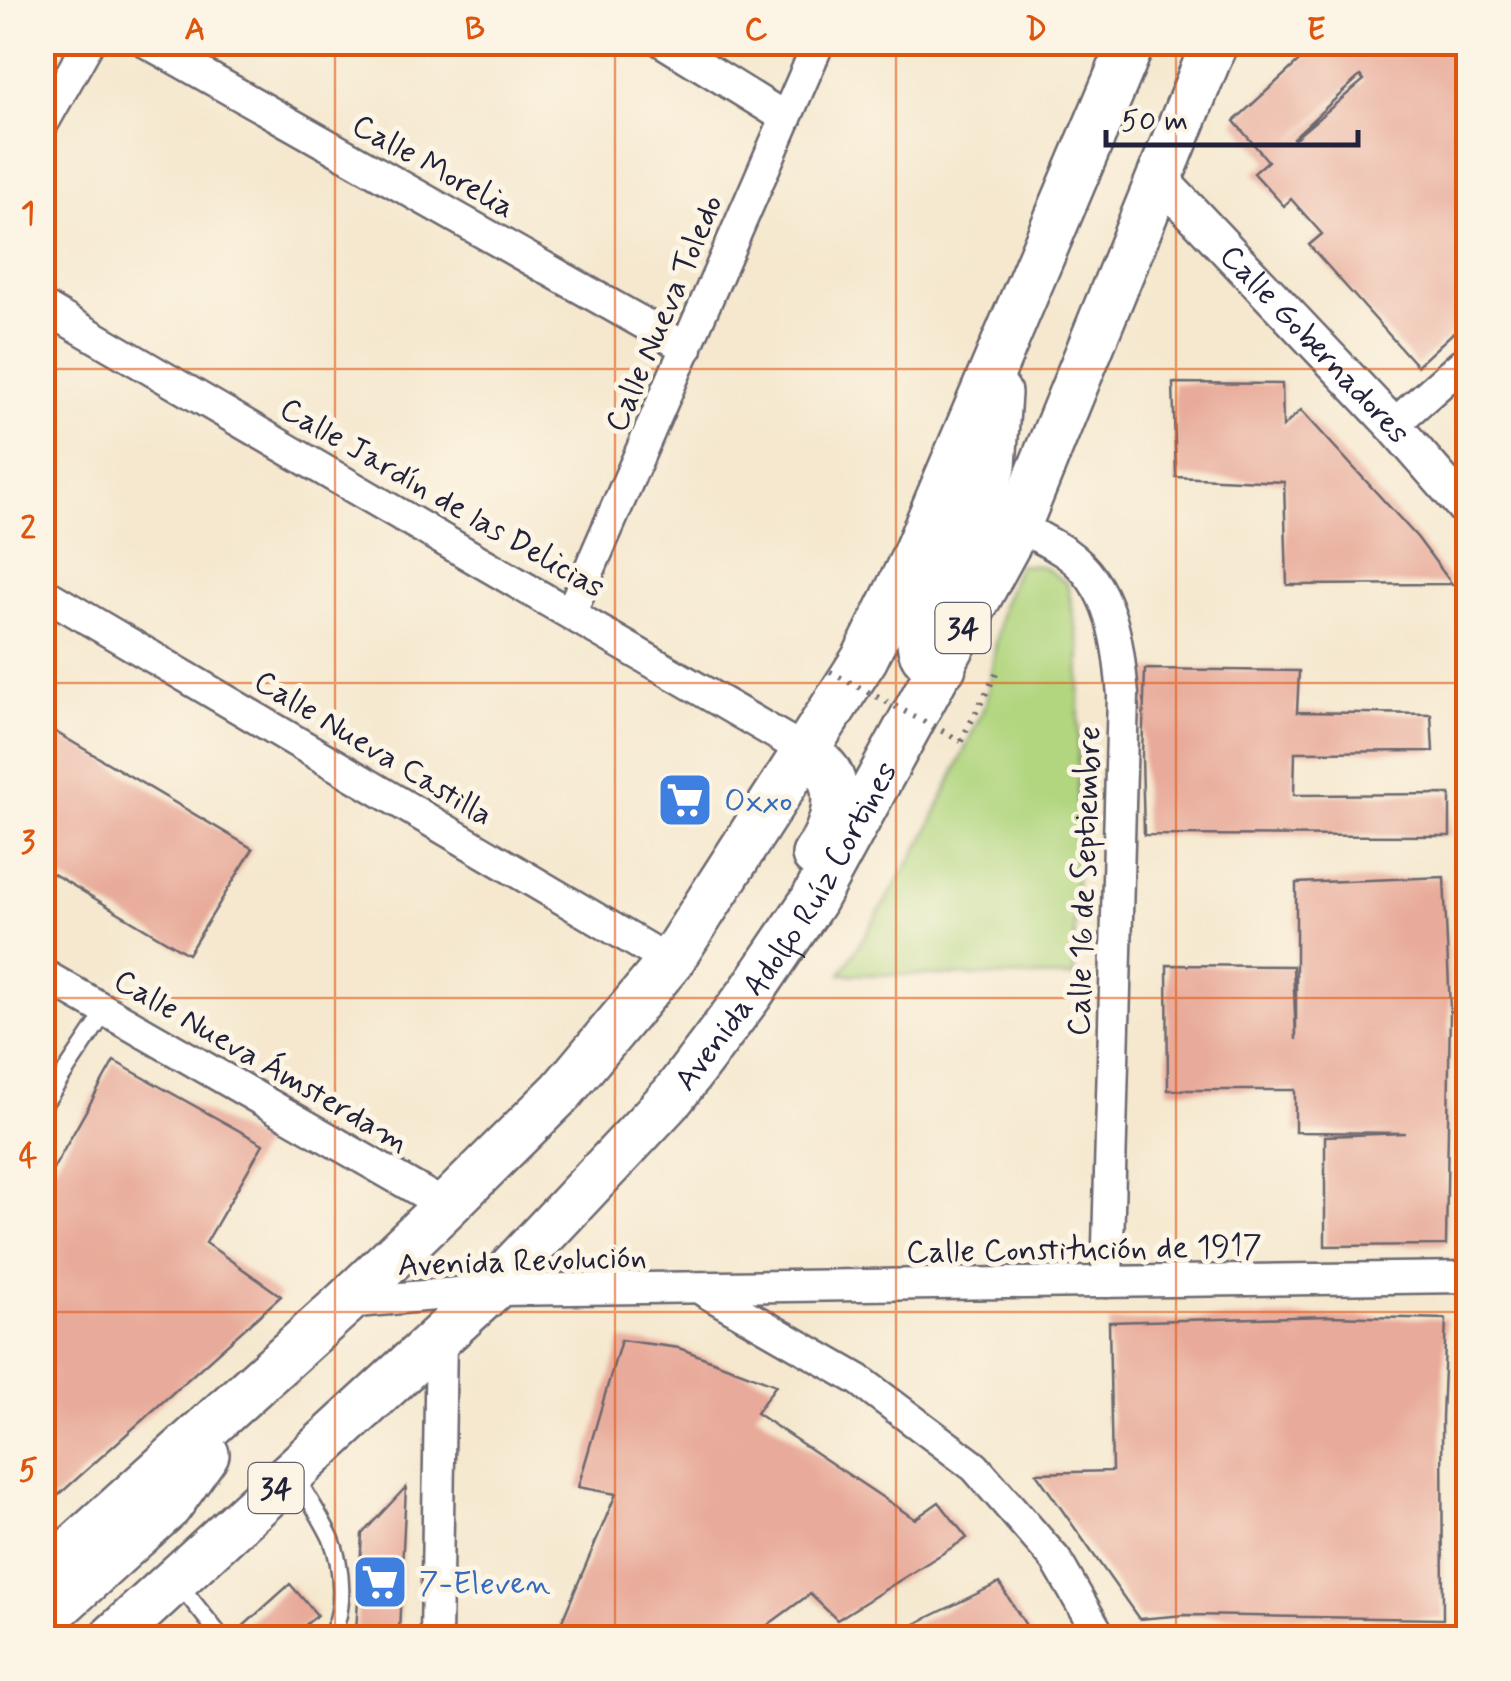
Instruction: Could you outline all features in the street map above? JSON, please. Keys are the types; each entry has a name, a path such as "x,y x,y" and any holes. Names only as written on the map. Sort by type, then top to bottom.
{"main road":[{"name":"34","path":"42,1577 345,1303 446,1206 562,1091 670,962 865,658 911,564 1132,42"},
{"name":"Avenida Adolfo Ruíz Cortines","path":"112,1638 491,1290 673,1096 750,994 813,901 1018,526 1215,42"},
{"path":"943,667 920,652 920,642 980,508 992,466 1000,356"},
{"path":"614,1160 660,1073 821,846 833,820 834,798 830,774 807,752"},
{"path":"42,1621 169,1506 252,1386"}],"street":[{"path":"42,125 89,42"},
{"name":"Calle Morelia","path":"146,42 687,348"},
{"path":"663,42 786,118"},
{"name":"Calle Nueva Toledo","path":"571,612 819,42"},
{"name":"Calle Gobernadores","path":"1159,178 1393,425 1468,511"},
{"name":"Calle Jardín de las Delicias","path":"42,306 807,752"},
{"path":"1393,425 1468,358"},
{"name":"Calle 16 de Septiembre","path":"1018,526 1070,555 1097,585 1117,632 1122,695 1107,1282"},
{"name":"Calle Nueva Castilla","path":"42,592 670,962"},
{"name":"Calle Nueva Ámsterdam","path":"42,974 446,1206"},
{"name":"Calle Constitución de 1917","path":"701,1290 1468,1277"},
{"name":"Avenida Revolución","path":"345,1303 491,1290 701,1290"},
{"path":"701,1290 859,1380 975,1468 1056,1560 1101,1638"},
{"path":"436,1638 442,1339"}],"lane":[{"path":"42,1107 106,1011"},
{"path":"42,1072 59,1082"},
{"path":"294,1473 332,1541 340,1600 336,1629 328,1638"},
{"path":"176,1580 222,1638"}],"path":[{"path":"830,672 961,741 998,668"}],"green space":[{"path":"1018,565 1042,566 1067,583 1080,648 1074,977 841,974 924,839 986,703 1002,607"}],"building":[{"path":"1299,42 1468,42 1468,319 1417,366 1309,245 1322,234 1291,199 1284,206 1254,173 1268,161 1234,121 1308,53","holes":["1360,76 1364,80 1294,139 1293,138"]},
{"path":"1173,383 1282,384 1283,427 1301,410 1417,537 1452,584 1287,585 1284,482 1176,477"},
{"path":"1145,669 1299,671 1297,712 1431,714 1433,751 1295,752 1294,795 1450,794 1450,836 1144,835"},
{"path":"42,724 253,849 188,954 42,867"},
{"path":"1444,877 1450,1009 1446,1245 1325,1246 1325,1136 1405,1133 1295,1132 1295,1090 1168,1090 1167,965 1293,966 1296,1040 1296,883"},
{"path":"114,1061 263,1144 206,1243 281,1296 42,1510 42,1189"},
{"path":"1330,1316 1446,1319 1442,1418 1443,1619 1185,1615 1139,1619 1036,1473 1112,1471 1109,1322"},
{"path":"621,1340 679,1348 776,1385 756,1413 915,1519 939,1502 967,1538 837,1620 810,1594 750,1638 677,1638 670,1634 666,1638 591,1638 559,1628 616,1494 578,1487"},
{"name":"7-Eleven","path":"406,1487 399,1631 356,1632 362,1534"},
{"path":"999,1583 1034,1638 886,1638"},
{"path":"290,1584 317,1615 291,1638 230,1638"}],"place":[{"name":"Oxxo","path":"685,800"},
{"name":"7-Eleven","path":"380,1582"}]}
